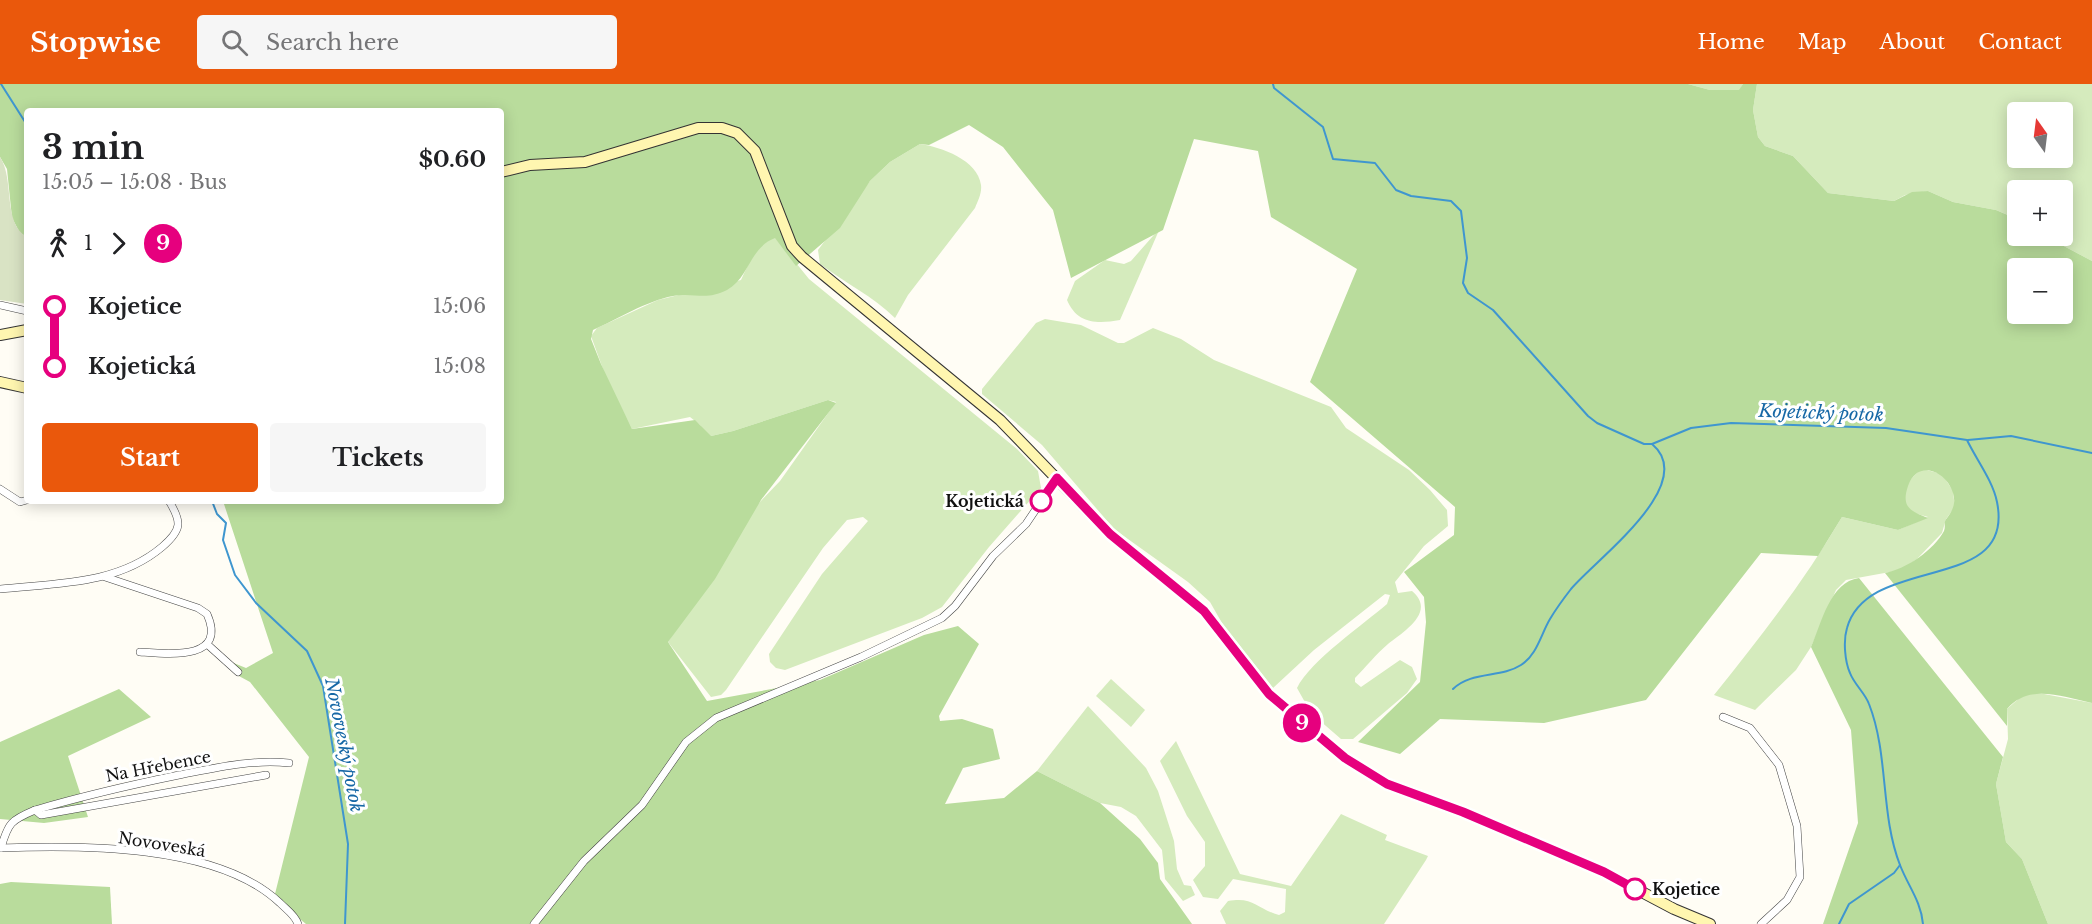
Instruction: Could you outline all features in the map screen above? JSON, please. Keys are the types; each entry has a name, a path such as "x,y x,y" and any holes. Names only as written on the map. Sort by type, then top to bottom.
{"street":[{"path":"504,171 530,165 585,162 698,128 722,128 737,133 755,151 792,246 821,274 1000,420 1110,534 1204,611 1269,694 1345,758 1387,784 1463,812 1604,872 1674,909 1710,924"},
{"path":"0,305 24,309"},
{"path":"0,334 24,330"},
{"path":"0,382 24,387"},
{"path":"534,924 584,861 642,805 686,742 716,718 861,657 942,618 956,606 993,556 1026,524 1057,478"},
{"path":"0,489 20,502 24,501"},
{"path":"0,590 105,576 150,556 176,531 179,524 177,512 171,504"},
{"path":"105,576 198,608 207,614 211,631 208,645"},
{"path":"140,652 186,653 208,645"},
{"path":"208,645 238,672"},
{"path":"1723,717 1750,728 1779,765 1797,826 1800,878 1787,900 1761,924"},
{"name":"Na Hřebence","path":"0,848 6,828 15,818 103,790 204,770 267,761 289,763"},
{"name":"Na Hřebence","path":"35,810 41,814 266,775"},
{"name":"Novoveská","path":"0,848 100,848 178,858 225,868 267,891 296,918 298,924"}],"green space":[{"path":"0,84 1688,84 1710,90 1739,90 1743,84 1757,84 1753,110 1758,137 1765,146 1793,156 1828,193 1894,201 1912,192 1928,191 1953,202 1996,210 2007,215 2007,246 2064,246 2092,261 2092,703 2058,695 2025,696 2007,709 2007,726 1885,573 1919,558 1934,545 1944,531 1945,521 1953,506 1953,493 1944,478 1924,470 1912,478 1906,499 1912,510 1928,518 1898,530 1842,517 1818,556 1761,553 1646,700 1544,723 1440,719 1400,754 1358,742 1420,682 1426,622 1424,597 1404,572 1454,535 1455,507 1310,382 1357,269 1271,217 1258,151 1194,139 1163,230 1071,278 1053,210 1003,147 969,125 929,145 920,144 890,162 870,181 840,228 796,266 775,238 754,255 741,278 727,290 706,296 680,295 663,298 593,330 591,339 632,429 695,420 711,436 828,400 836,403 761,500 715,579 668,642 707,701 820,680 924,635 958,626 979,644 939,716 940,721 962,719 993,729 1000,759 963,768 945,804 1004,798 1037,771 1100,803 1140,839 1158,863 1160,879 1192,924 306,924 274,898 309,757 250,682 237,675 214,655 246,668 273,653 224,504 504,504 504,108 24,108 24,235 20,233 12,218 7,169 0,157"},
{"path":"1688,84 1743,84 1740,90 1710,90"},
{"path":"1757,84 2092,84 2092,261 2064,246 2073,246 2073,180 2007,180 2007,215 1996,210 1953,202 1928,191 1905,195 1894,201 1828,193 1793,156 1765,146 1758,137 1753,110"},
{"path":"920,144 938,148 966,162 978,176 981,191 975,208 908,295 895,318 878,303 820,264 818,250 870,181 890,162"},
{"path":"0,157 7,177 14,222 24,234 24,304 0,300"},
{"path":"1160,228 1120,320 1096,322 1076,314 1067,300 1075,281 1105,260 1124,264 1131,261"},
{"path":"775,237 809,279 1017,449 1038,471 1041,488 989,547 942,607 922,618 785,670 776,668 770,662 769,654 822,574 868,521 863,517 847,520 823,548 726,690 721,695 711,697 668,642 756,506 780,481 836,402 828,400 711,436 707,436 700,425 690,417 632,429 607,380 591,336 597,328 658,300 741,280 750,260 763,245"},
{"path":"1045,319 1081,325 1118,343 1124,343 1153,328 1181,339 1214,360 1331,407 1346,428 1409,470 1447,510 1448,526 1424,546 1395,582 1398,593 1412,591 1419,599 1421,606 1419,614 1409,627 1375,656 1355,678 1355,682 1361,687 1400,660 1412,667 1417,679 1407,693 1353,739 1341,739 1311,713 1297,688 1313,666 1387,604 1390,595 1385,594 1314,650 1273,688 1222,623 1210,602 1188,582 1114,529 1042,445 982,394 982,389 1036,323"},
{"path":"1923,469 1942,474 1953,491 1954,508 1946,519 1942,533 1917,559 1901,570 1846,580 1836,590 1811,647 1796,670 1755,710 1714,695 1781,608 1842,517 1898,530 1928,517 1910,510 1904,501 1908,484"},
{"path":"1859,578 2003,757 1996,784 2006,842 2022,859 2048,924 1823,924 1858,823 1851,730 1811,647 1823,615 1834,595 1849,581"},
{"path":"1111,679 1145,710 1131,727 1096,696"},
{"path":"119,689 151,717 68,756 88,817 44,823 0,819 0,742"},
{"path":"2024,694 2044,694 2092,703 2092,924 2048,924 2022,859 2006,842 1996,784 2008,739 2007,709"},
{"path":"1088,706 1146,768 1158,791 1174,841 1177,869 1184,885 1191,886 1195,895 1183,901 1165,879 1162,850 1136,816 1121,807 1100,803 1037,771"},
{"path":"1176,741 1240,874 1291,886 1341,814 1387,835 1385,840 1428,856 1384,924 1226,924 1220,911 1228,901 1244,900 1279,915 1285,912 1286,889 1233,879 1218,899 1203,897 1193,880 1205,866 1205,842 1187,816 1160,761"},
{"path":"11,882 110,887 112,924 0,924 0,884"}],"waterway":[{"name":"Novoveský potok","path":"1,84 24,120"},
{"name":"Kojetický potok","path":"1273,84 1274,88 1323,127 1333,159 1375,163 1396,190 1411,196 1451,201 1461,211 1467,258 1463,283 1468,293 1493,310 1588,416 1597,423 1644,444 1652,444 1691,428 1731,423 1886,428 1967,440 1995,494 1997,531 1985,550 1963,563 1882,590 1860,605 1847,628 1845,639 1848,668 1867,700 1875,723 1894,846 1900,865 1920,908 1923,924"},
{"path":"1968,440 2011,436 2092,453"},
{"path":"1453,689 1468,679 1513,669 1531,656 1550,619 1571,589 1620,541 1654,500 1663,479 1663,461 1652,444"},
{"name":"Novoveský potok","path":"213,504 217,514 226,523 223,540 235,575 256,603 307,651 323,686 348,844 345,924"},
{"path":"1839,924 1849,904 1894,873 1900,865"}],"bus line":[{"name":"9","path":"1041,501 1057,478 1110,534 1204,611 1269,694 1345,758 1387,784 1463,812 1604,872 1635,889"}],"place":[{"name":"Kojetická","path":"1041,501"},
{"name":"Kojetice","path":"1635,889"}]}
